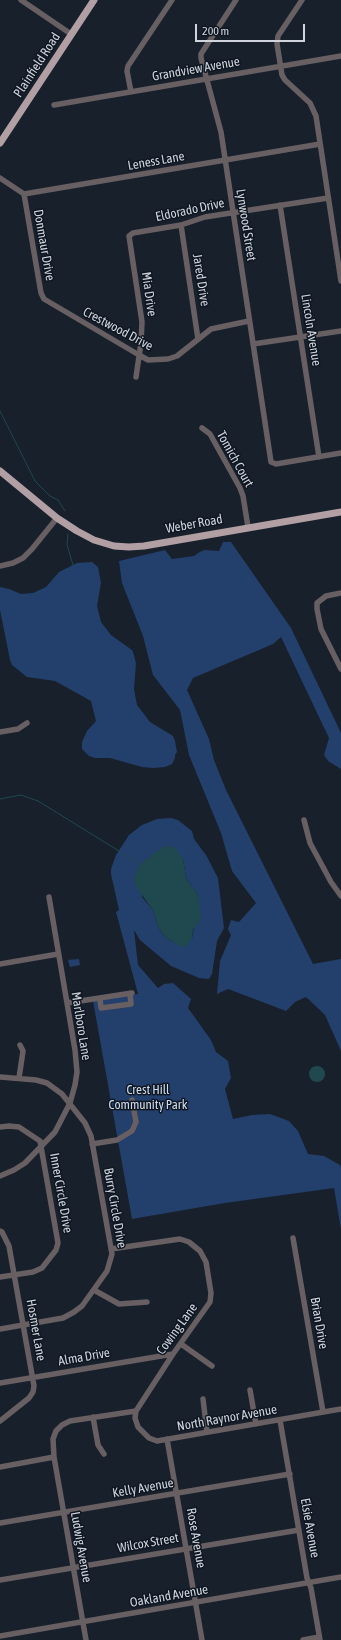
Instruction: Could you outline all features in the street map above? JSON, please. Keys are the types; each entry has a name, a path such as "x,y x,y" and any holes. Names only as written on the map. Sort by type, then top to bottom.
{"main road":[{"name":"Plainfield Road","path":"0,143 94,0"},
{"name":"Weber Road","path":"0,471 57,518 77,532 94,540 114,546 129,547 341,512"}],"street":[{"path":"21,0 71,34"},
{"path":"131,92 127,71 128,66 171,2 164,0"},
{"name":"Lynwood Street","path":"236,0 201,54 206,79 221,132 271,462 276,464 319,457"},
{"path":"302,0 278,36 277,44 280,66 285,80 310,103 316,116 341,281"},
{"name":"Grandview Avenue","path":"54,105 341,56"},
{"name":"Leness Lane","path":"24,194 320,144"},
{"path":"0,178 24,194"},
{"name":"Donmaur Drive","path":"24,194 41,293 44,299"},
{"name":"Eldorado Drive","path":"129,236 133,233 181,225 206,217 328,198"},
{"name":"Lincoln Avenue","path":"280,205 319,457"},
{"name":"Jared Drive","path":"181,225 198,339"},
{"name":"Mia Drive","path":"129,236 142,322 142,336 136,377"},
{"name":"Crestwood Drive","path":"44,299 148,360 168,359 177,356 211,329 249,321"},
{"path":"253,344 341,331"},
{"name":"Tomich Court","path":"202,428 210,434 240,488 243,496 248,527"},
{"path":"319,457 341,453"},
{"path":"0,566 13,563 23,558 57,518"},
{"path":"341,593 326,596 317,603 321,629 341,669"},
{"path":"0,732 18,729 27,724"},
{"path":"304,820 310,843 330,882 341,896"},
{"name":"Marlboro Lane","path":"0,1176 20,1166 55,1132 70,1103 77,1072 75,1050 49,897"},
{"path":"0,964 58,954"},
{"path":"67,1003 131,993 131,1004 101,1008 100,998"},
{"path":"19,1078 23,1051 20,1045"},
{"name":"Burry Circle Drive","path":"0,1077 19,1078 47,1083 62,1094 87,1126 92,1144 111,1249 110,1265 82,1306 64,1318 0,1329"},
{"path":"92,1144 117,1140 132,1131 136,1122 132,1100"},
{"name":"Inner Circle Drive","path":"0,1127 9,1126 22,1129 39,1140 58,1235 58,1246 54,1254 42,1268 37,1271 0,1277"},
{"name":"Hosmer Lane","path":"0,1231 2,1232 9,1246 34,1386 33,1392 29,1398 0,1420"},
{"name":"Cowing Lane","path":"111,1249 178,1238 189,1242 202,1254 206,1262 211,1299 136,1410"},
{"name":"Brian Drive","path":"293,1238 323,1412"},
{"path":"94,1290 119,1304 147,1302"},
{"path":"181,1344 212,1366"},
{"name":"Alma Drive","path":"0,1383 173,1354"},
{"path":"250,1390 256,1424"},
{"path":"203,1399 207,1432"},
{"name":"North Raynor Avenue","path":"136,1410 135,1418 138,1427 149,1438 157,1441 341,1409"},
{"path":"104,1454 98,1445 93,1417 136,1410"},
{"name":"Ludwig Avenue","path":"86,1640 54,1457 53,1439 56,1431 62,1425 70,1421 93,1417"},
{"name":"Elsie Avenue","path":"280,1420 320,1639"},
{"name":"Rose Avenue","path":"167,1439 202,1640"},
{"path":"0,1467 54,1457"},
{"name":"Kelly Avenue","path":"0,1523 290,1474"},
{"name":"Wilcox Street","path":"0,1580 299,1530"},
{"name":"Oakland Avenue","path":"0,1636 341,1577"},
{"path":"303,1640 320,1639"}],"green space":[{"path":"223,542 231,542 291,628 341,733 341,769 328,761 324,755 329,738 281,637 273,644 193,678 187,690 209,739 214,760 226,790 313,964 341,959 341,1051 325,1015 306,997 295,1002 286,1011 228,989 217,994 220,961 231,935 228,929 231,920 239,922 256,903 232,871 221,833 189,755 180,710 153,675 143,636 122,583 119,561 165,550 172,559 194,556 204,550 219,551"},
{"path":"92,562 98,567 101,583 97,606 101,622 111,635 133,652 136,663 134,689 137,705 150,722 173,736 175,741 177,752 175,758 172,764 165,767 142,767 110,758 95,758 89,756 82,749 82,742 87,731 96,721 91,701 55,681 27,677 12,665 10,660 0,610 0,587 21,594 33,593 46,587 59,572 77,563"},
{"name":"Crest Hill Community Park","path":"171,818 178,820 192,831 194,839 206,855 218,878 224,928 217,941 212,974 209,979 199,978 171,966 140,940 134,930 138,965 158,988 164,984 173,983 191,999 188,1008 211,1040 216,1052 228,1061 231,1078 225,1089 233,1119 252,1115 270,1114 289,1121 298,1131 308,1154 324,1156 340,1165 341,1229 334,1188 225,1203 132,1219 93,1001 138,994 116,912 119,910 111,869 116,855 129,835 142,825 157,819","holes":["168,846 183,859 186,878 199,896 192,938 173,942 165,937 159,929 153,910 142,897 140,864"]},
{"path":"79,959 80,965 70,967 68,960"}],"shaded area":[{"path":"163,847 174,847 183,859 186,878 199,896 201,920 193,929 192,938 186,947 181,947 165,937 159,929 153,910 136,887 134,878 140,864"},
{"path":"314,1066 320,1066 325,1071 323,1080 320,1082 314,1082 309,1077 309,1071"}],"waterway":[{"path":"0,411 35,481 50,496 58,500 65,511"},
{"path":"68,534 67,545 73,565"},
{"path":"0,799 21,795 38,801 140,864"}]}
